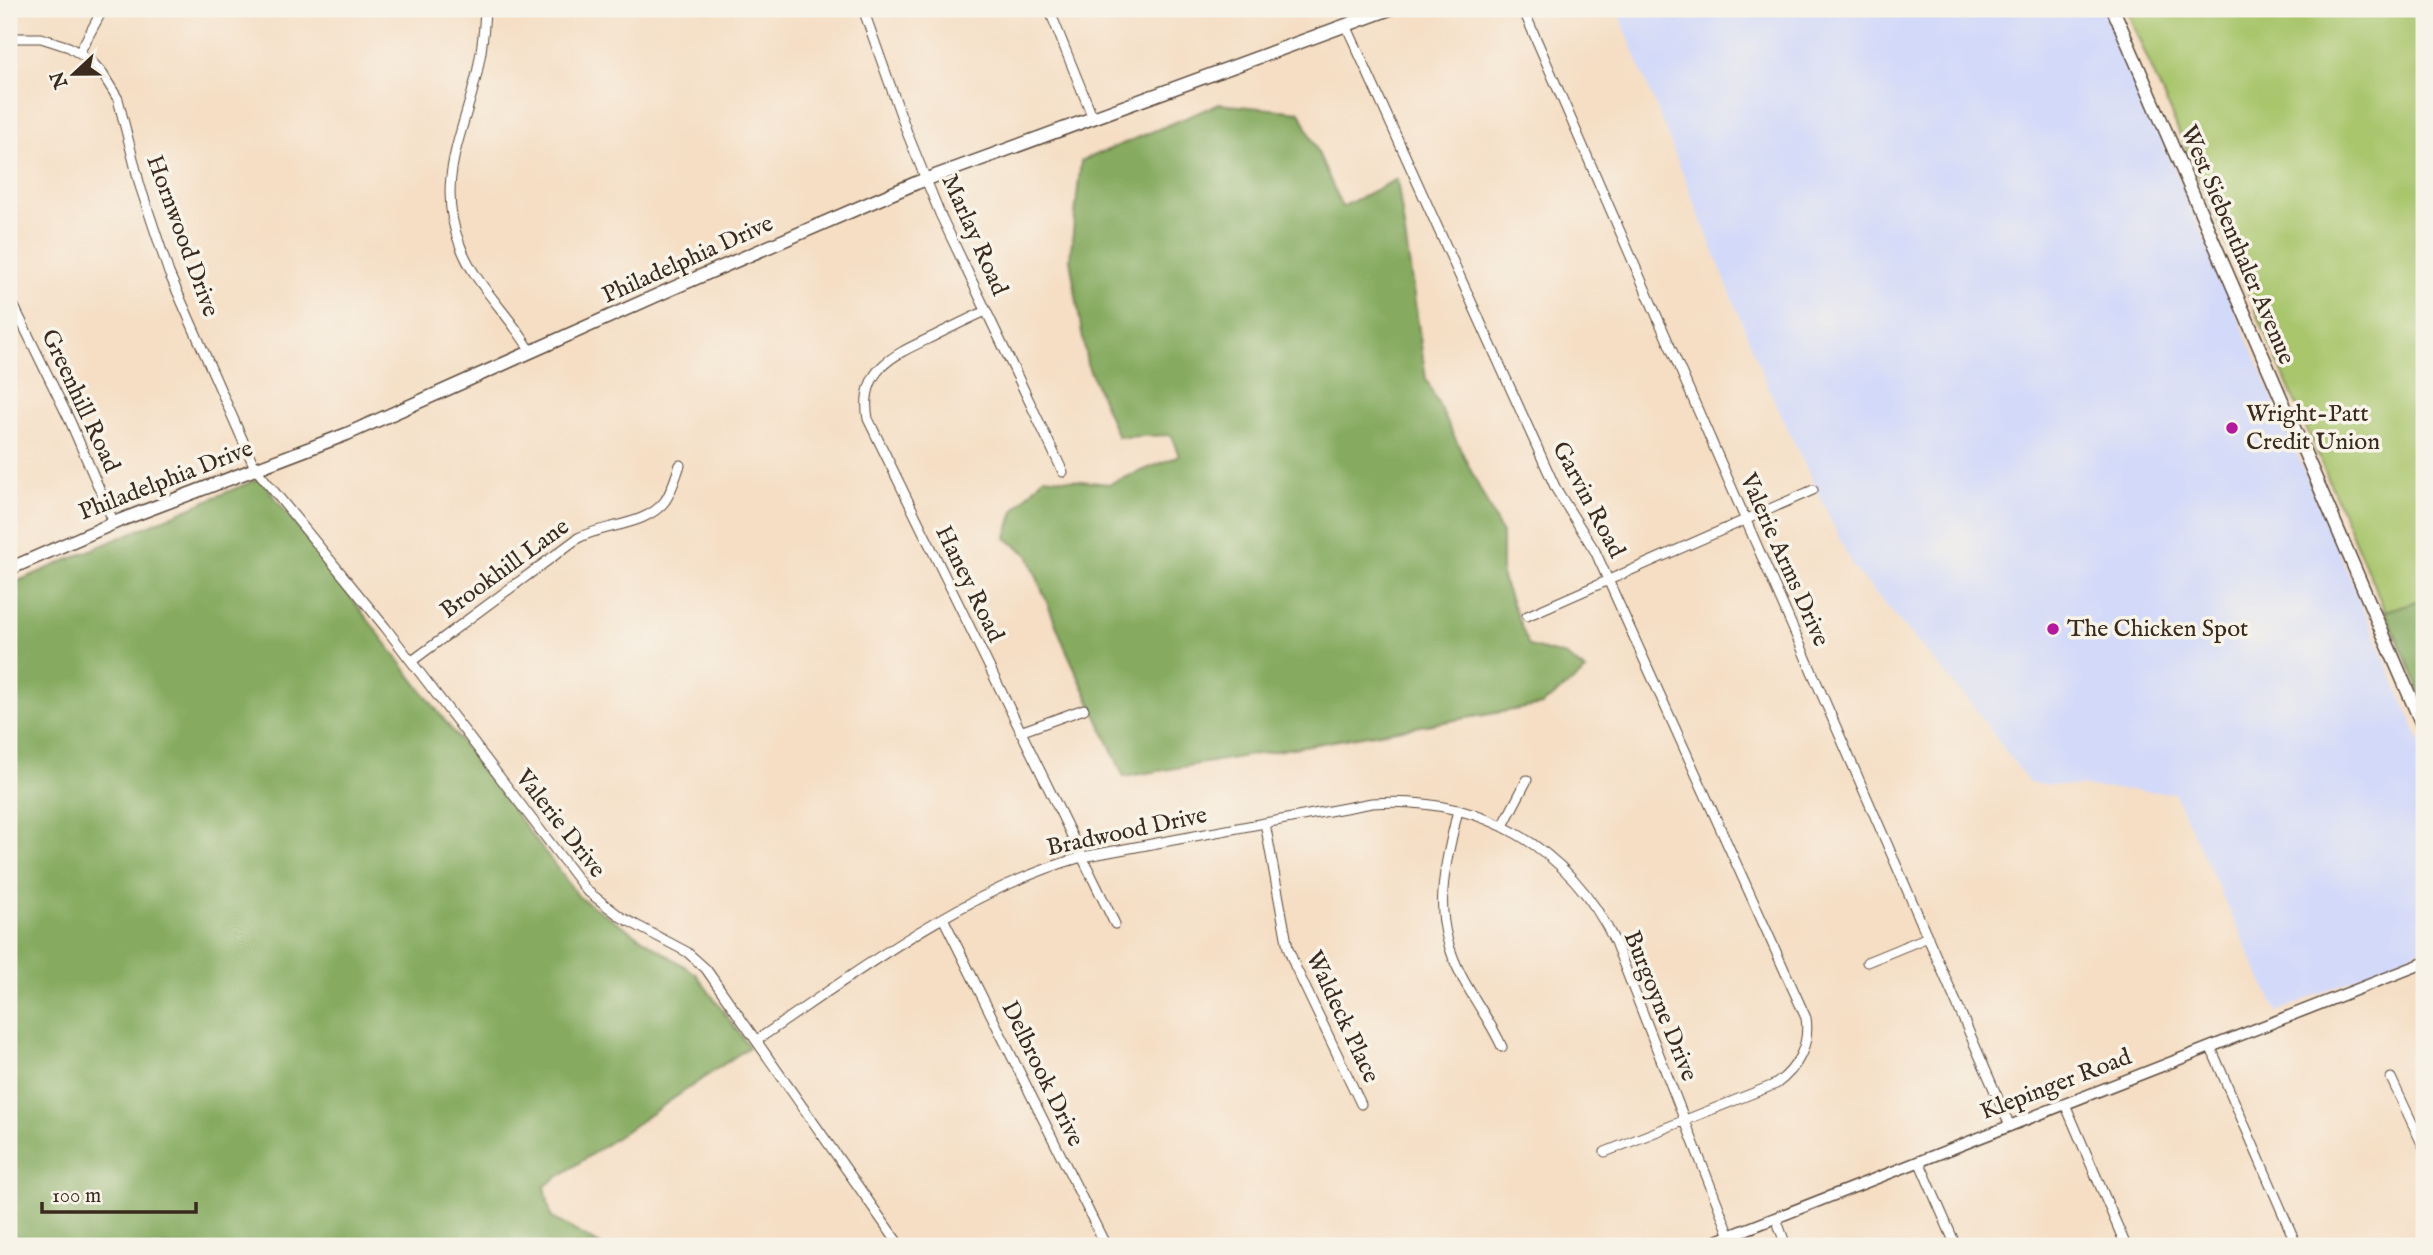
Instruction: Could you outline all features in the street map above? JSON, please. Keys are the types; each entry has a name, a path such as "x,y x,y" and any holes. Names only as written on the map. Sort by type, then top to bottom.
{"main road":[{"name":"Philadelphia Drive","path":"9,569 114,523 347,434 928,179 1390,9"},
{"name":"West Siebenthaler Avenue","path":"2113,9 2424,729"}],"street":[{"path":"79,53 103,9"},
{"path":"485,9 483,44 477,75 452,159 451,208 459,244 468,264 531,352"},
{"name":"Marlay Road","path":"863,9 908,135 940,214 1063,472"},
{"path":"1049,9 1093,118"},
{"name":"Valerie Arms Drive","path":"1524,9 2010,1126"},
{"name":"Garvin Road","path":"1346,25 1556,489 1588,538 1608,580 1806,1018 1807,1034 1802,1055 1791,1072 1776,1084 1605,1152"},
{"name":"Hornwood Drive","path":"9,38 41,38 69,47 102,73 118,99 139,186 165,260 256,468"},
{"name":"Greenhill Road","path":"9,296 70,421 114,523"},
{"name":"Haney Road","path":"986,311 887,360 872,380 866,406 870,426 1115,924"},
{"name":"Brookhill Lane","path":"412,661 578,538 601,528 648,515 665,500 680,465"},
{"name":"Valerie Drive","path":"256,468 412,661 594,899 621,917 687,951 706,969 900,1246"},
{"path":"1527,616 1813,490"},
{"path":"1020,732 1084,709"},
{"path":"1503,826 1527,780"},
{"name":"Bradwood Drive","path":"757,1040 870,963 943,918 1054,864 1082,856 1372,803 1419,802 1458,810 1503,826"},
{"path":"1458,810 1441,890 1442,917 1450,951 1461,976 1502,1047"},
{"name":"Waldeck Place","path":"1265,822 1292,957 1361,1104"},
{"name":"Burgoyne Drive","path":"1503,826 1550,856 1570,874 1597,908 1615,942 1730,1236"},
{"name":"Delbrook Drive","path":"943,918 1106,1246"},
{"path":"1867,962 1928,937"},
{"name":"Klepinger Road","path":"1704,1246 2424,963"},
{"path":"2211,1048 2297,1246"},
{"path":"2391,1078 2424,1148"},
{"path":"2064,1104 2126,1246"},
{"path":"1919,1161 1956,1246"},
{"path":"1776,1218 1786,1246"}],"shaded area":[{"path":"1617,9 2106,9 2424,750 2424,948 2277,1012 2174,793 2029,783 1975,709 1853,567 1767,385"}],"green space":[{"path":"2126,9 2424,9 2424,700 2385,611"},
{"path":"1219,104 1300,112 1342,207 1397,179 1426,379 1502,534 1502,578 1529,646 1566,656 1586,671 1542,705 1124,777 1065,647 1028,555 1006,538 1014,511 1044,477 1109,484 1179,456 1171,435 1118,437 1087,364 1070,259 1081,161"},
{"path":"260,478 579,897 696,974 749,1047 545,1186 551,1217 602,1246 9,1246 9,585"},
{"path":"2424,599 2424,700 2385,611"}],"place":[{"name":"Wright-Patt Credit Union","path":"2232,428"},
{"name":"The Chicken Spot","path":"2053,629"}]}
